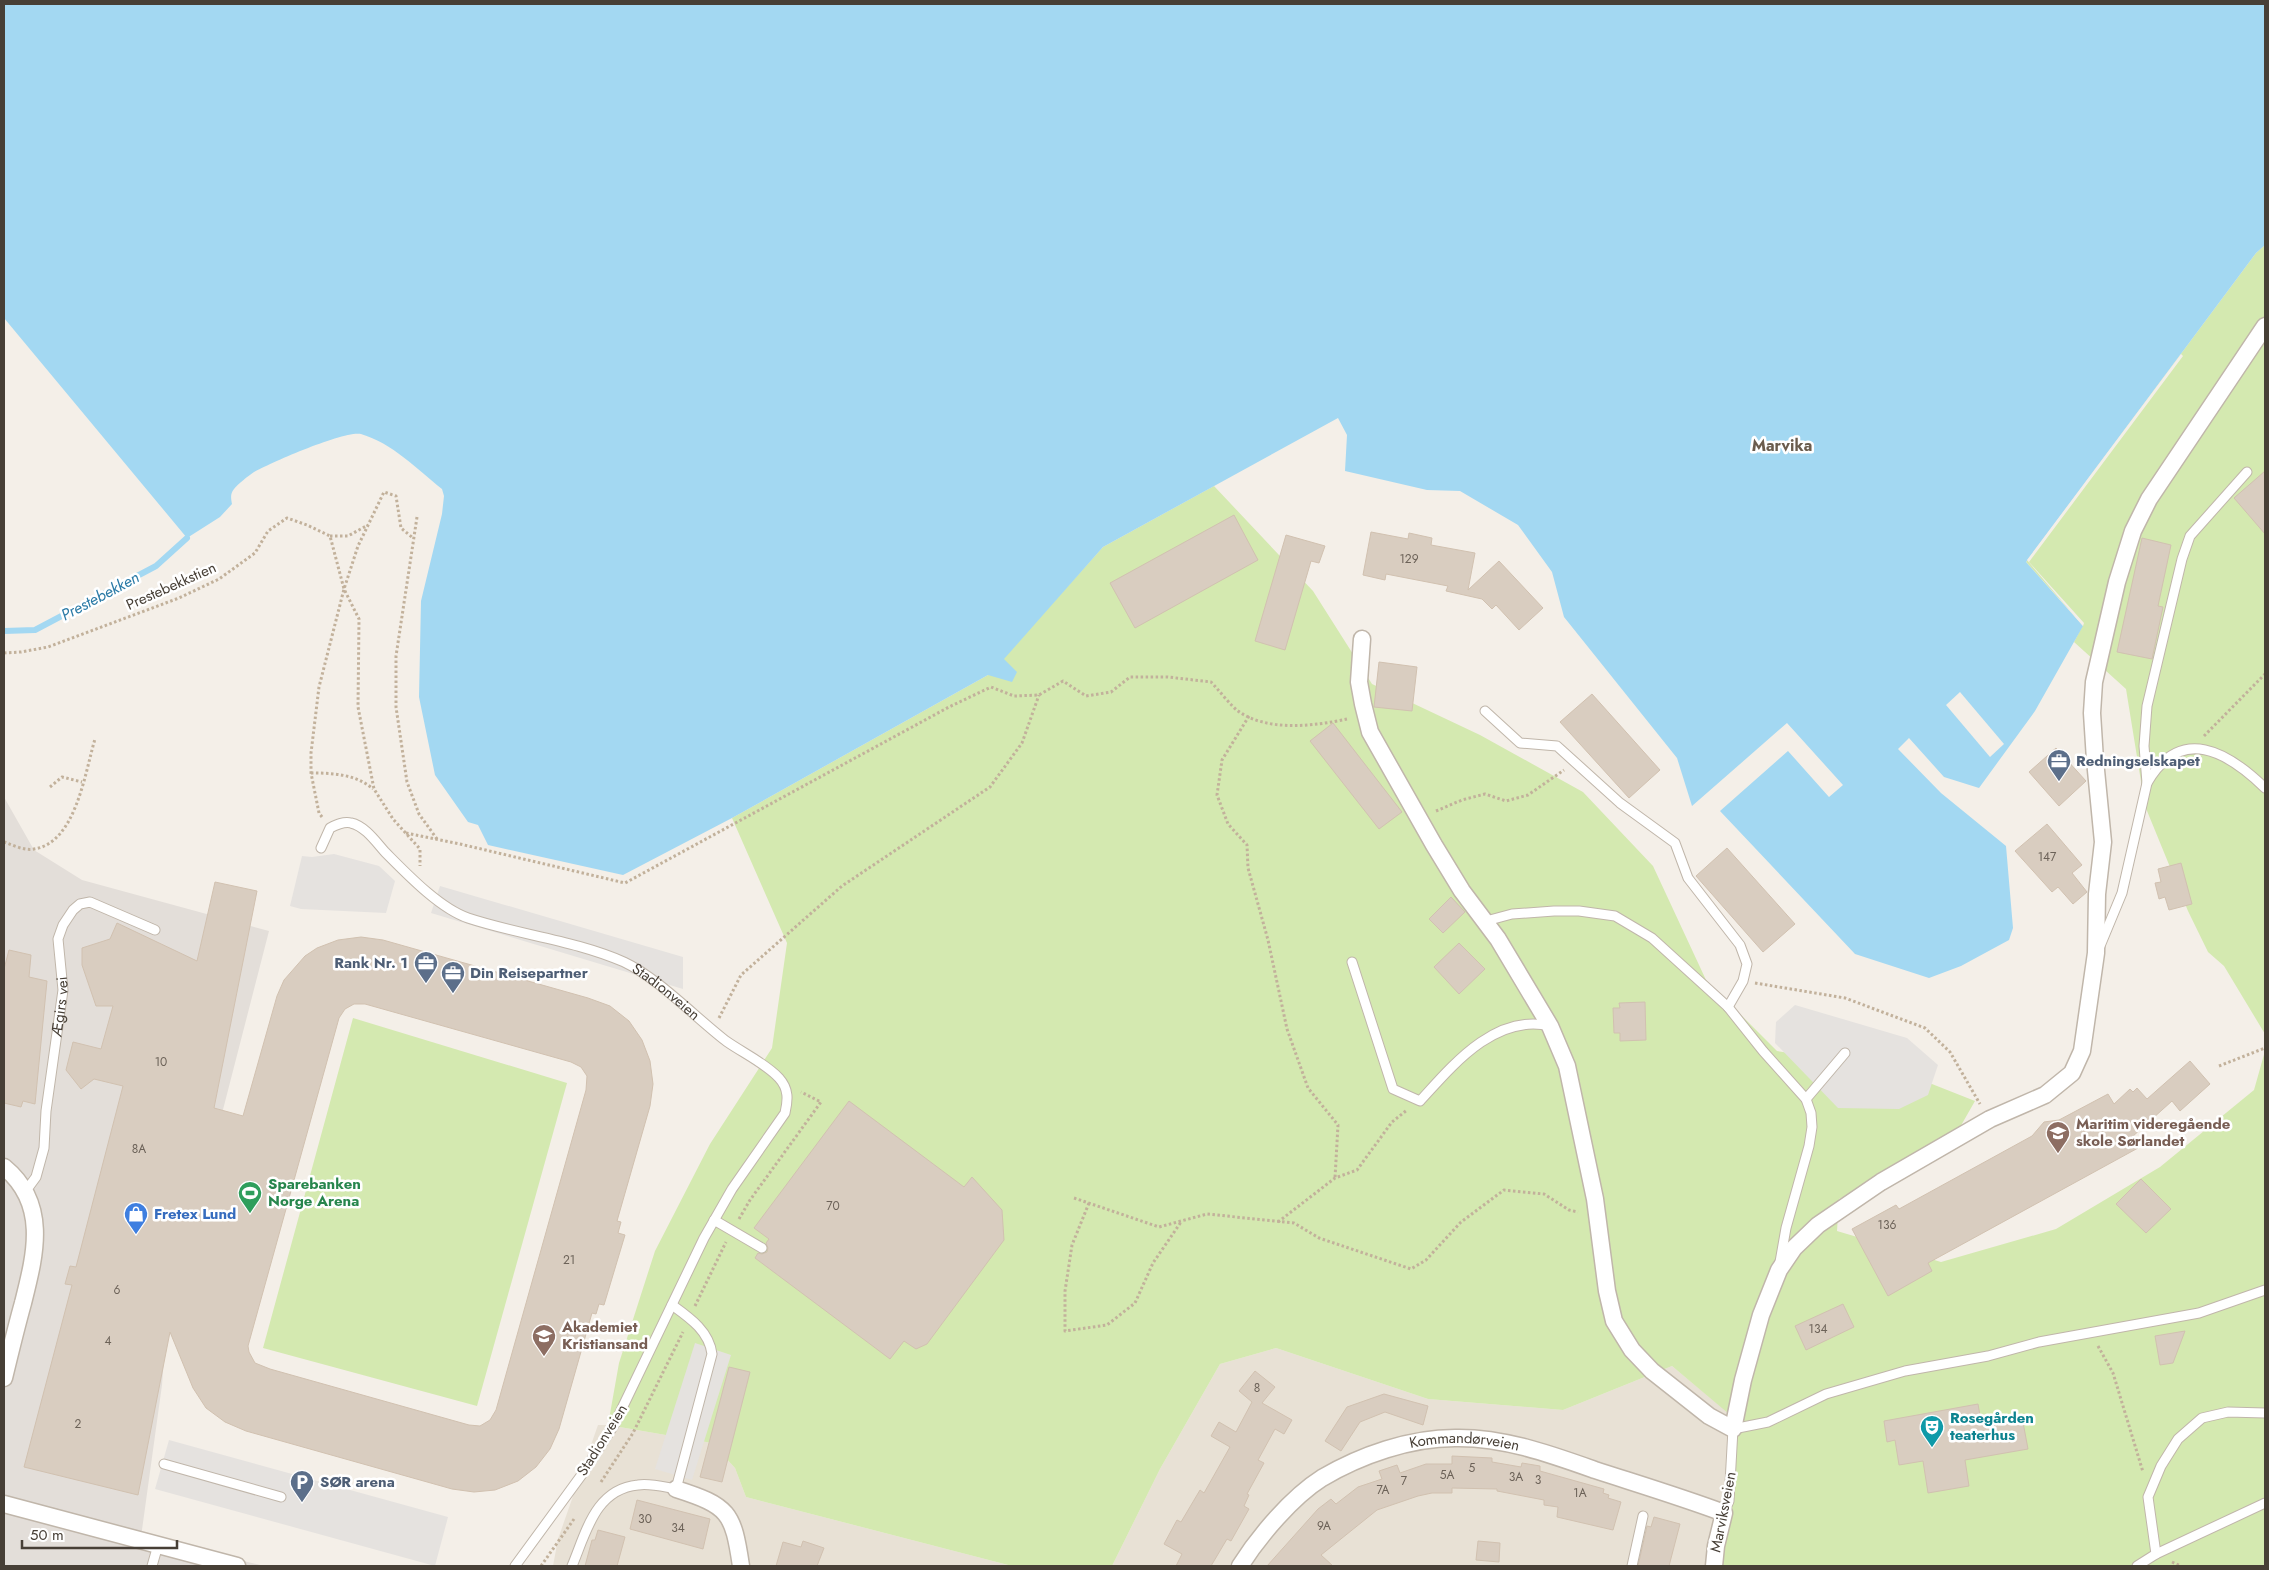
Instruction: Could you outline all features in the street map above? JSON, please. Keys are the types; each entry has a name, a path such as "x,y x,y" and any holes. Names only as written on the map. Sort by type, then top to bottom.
{"street":[{"path":"1362,639 1359,682 1370,732 1462,891 1486,921 1550,1026 1567,1066 1593,1190 1607,1291 1614,1321 1632,1350 1652,1371 1709,1416 1734,1428 1751,1350 1768,1292 1779,1270 1794,1248 1818,1225 1881,1182 1990,1120 2045,1095 2072,1073 2082,1052 2096,953 2097,894 2103,842 2092,714 2098,660 2117,582 2133,531 2149,499 2265,326"},
{"path":"4,1168 25,1192 36,1230 34,1258 4,1378"},
{"name":"Kommandørveien","path":"1240,1566 1266,1530 1290,1505 1321,1479 1354,1462 1420,1440 1456,1438 1493,1441 1527,1448 1659,1489 1724,1513"},
{"path":"676,1489 707,1499 723,1511 735,1528 741,1566"},
{"path":"4,1504 237,1566"},
{"name":"Marviksveien","path":"1714,1566 1716,1546 1724,1513"}],"lane":[{"path":"2096,953 2122,894 2147,783 2144,746 2147,706 2182,559 2190,536 2247,472"},
{"path":"1485,711 1520,743 1557,746 1620,803 1675,842 1688,878 1740,945 1747,964 1743,981 1728,1007"},
{"path":"2147,783 2153,773 2171,757 2191,749 2202,748 2214,751 2238,763 2265,788"},
{"name":"Stadionveien","path":"330,828 345,822 358,826 421,887 466,917 569,944 626,963 677,1000 712,1030 770,1071 783,1084 788,1101 785,1113 732,1189 714,1220 634,1387 604,1442 515,1566"},
{"path":"322,845 330,828"},
{"name":"Ægirs vei","path":"25,1192 36,1177 44,1148 49,1084 59,1028 63,990 58,939 63,925 73,910 80,904 90,902 155,930"},
{"path":"1486,921 1512,914 1554,911 1579,911 1615,916 1652,938 1728,1007 1763,1051 1806,1099 1812,1127 1809,1146 1786,1228 1779,1270"},
{"path":"1352,962 1393,1089 1420,1100 1466,1051 1480,1042 1514,1027 1530,1025 1550,1026"},
{"path":"1806,1099 1845,1053"},
{"path":"714,1220 762,1248"},
{"path":"1734,1428 1768,1422 1826,1394 1905,1372 1988,1356 2039,1342 2091,1334 2199,1312 2265,1290"},
{"path":"572,1566 594,1513 607,1496 621,1488 637,1485 676,1489 712,1354 705,1335 690,1318 672,1305"},
{"path":"2156,1554 2148,1497 2161,1466 2178,1439 2202,1418 2228,1412 2265,1413"},
{"name":"Marviksveien","path":"1724,1513 1728,1501 1734,1428"},
{"path":"164,1464 281,1497"},
{"path":"2137,1566 2156,1554 2265,1502"},
{"path":"1632,1566 1643,1516"},
{"path":"152,1566 158,1545"}],"path":[{"path":"330,828 319,813 311,773 311,753 319,687 344,589 358,546 384,492 396,496 401,528 413,538"},
{"path":"417,517 396,656 396,707 407,782 419,814 437,840"},
{"name":"Prestebekkstien","path":"4,653 48,647 178,598 219,579 255,553 268,531 287,518 330,536"},
{"path":"369,524 348,536 330,536 344,589 359,619 358,707 374,789"},
{"path":"2191,749 2265,674"},
{"path":"406,833 625,883 949,707 991,687 1014,696 1039,695 1063,681 1086,696 1111,692 1130,677 1168,677 1211,682 1237,710 1249,716 1288,727 1331,722 1365,714"},
{"path":"712,1030 741,975 842,886 990,788 1022,743 1039,695"},
{"path":"1249,716 1222,760 1217,795 1228,824 1247,845 1248,868 1268,940 1287,1029 1305,1080 1308,1088 1338,1126 1335,1178"},
{"path":"4,842 27,849 34,849 54,841 72,818 95,739"},
{"path":"1419,818 1462,800 1485,794 1506,801 1528,795 1576,762"},
{"path":"311,773 332,773 346,776 366,783 374,789 393,819 420,849 421,887"},
{"path":"50,787 62,777 82,782"},
{"path":"1743,981 1845,998 1926,1028 1950,1052 1990,1120"},
{"path":"2219,1066 2265,1048"},
{"path":"596,1490 633,1433 690,1318 714,1263 732,1230 750,1200 821,1102 783,1084"},
{"path":"1277,1222 1335,1178 1357,1170 1392,1122 1420,1100"},
{"path":"1074,1198 1159,1227 1207,1214 1294,1224 1319,1238 1411,1268 1426,1260 1461,1222 1504,1190 1544,1194 1569,1210 1596,1215"},
{"path":"1089,1203 1072,1245 1066,1291 1065,1330 1107,1325 1135,1303 1153,1263 1181,1222"},
{"path":"2091,1334 2113,1373 2140,1458 2148,1497"},
{"path":"541,1566 578,1514"}],"shaded area":[{"path":"4,797 34,850 82,880 269,931 166,1331 162,1385 141,1537 265,1566 4,1566"},
{"path":"334,854 379,866 395,881 386,913 301,909 290,906 302,856 312,857"},
{"path":"440,886 683,957 683,989 431,913"},
{"path":"1795,1005 1907,1038 1938,1065 1928,1095 1899,1109 1838,1108 1775,1043 1776,1022"},
{"path":"695,1343 731,1355 692,1480 655,1469"},
{"path":"1276,1348 1428,1399 1563,1410 1672,1366 1735,1418 1719,1536 1720,1566 1112,1566 1160,1469 1220,1364"},
{"path":"598,1425 608,1425 712,1443 735,1468 746,1497 1012,1566 553,1566 558,1539"},
{"name":"SØR arena","path":"169,1440 448,1517 435,1566 155,1489"}],"green space":[{"path":"2265,245 2265,1034 2224,966 2208,952 2188,911 2145,806 2126,689 2074,642 2083,625 2026,562 2256,253"},
{"path":"1214,486 1313,591 1372,684 1480,735 1583,792 1653,866 1706,980 1777,1051 1894,1069 1975,1101 1951,1143 1839,1199 1837,1231 1941,1262 2056,1229 2160,1167 2254,1090 2265,1051 2265,1566 1720,1566 1719,1536 1735,1419 1672,1366 1563,1410 1428,1399 1276,1348 1220,1364 1160,1469 1112,1566 1012,1566 746,1497 735,1468 712,1443 608,1425 619,1363 655,1251 710,1144 772,1048 787,943 732,818 988,675 1103,547"},
{"path":"353,1018 567,1083 477,1406 263,1348"}],"water":[{"path":"4,4 2265,4 2265,245 2256,253 2026,562 2083,626 2035,711 1979,788 1944,777 1909,738 1898,749 1941,793 2006,846 2013,928 2009,940 1961,966 1929,978 1855,954 1720,811 1788,751 1829,797 1843,785 1787,723 1692,806 1677,758 1564,617 1552,572 1518,525 1460,491 1427,490 1345,471 1347,435 1338,418 1103,547 1004,659 1017,672 1012,682 988,675 732,818 623,875 488,845 478,825 468,822 435,775 419,697 421,601 442,514 444,496 442,489 394,450 372,438 361,434 352,434 308,448 254,472 234,489 231,494 232,504 220,517 187,538 4,318"}],"pier":[{"path":"2181,354 2183,356 2029,562 2084,623 2083,626 2027,560"},
{"path":"1960,692 2004,744 1990,757 1946,705"}],"building":[{"path":"2265,471 2265,534 2234,498"},
{"path":"1234,515 1258,560 1135,628 1110,583"},
{"path":"1371,532 1408,539 1409,533 1432,538 1431,545 1475,553 1468,590 1499,561 1543,608 1519,630 1496,605 1492,609 1482,599 1446,591 1448,586 1386,574 1385,580 1363,575"},
{"path":"1286,535 1325,546 1319,563 1311,561 1285,650 1255,641"},
{"path":"2142,538 2171,545 2158,606 2163,607 2152,659 2117,652"},
{"path":"1379,662 1417,667 1412,711 1374,707"},
{"path":"1592,694 1660,770 1629,798 1560,722"},
{"path":"1333,723 1402,812 1379,829 1310,741"},
{"path":"2056,748 2086,781 2059,806 2029,772"},
{"path":"2047,824 2082,865 2072,873 2087,892 2073,904 2058,887 2052,892 2015,851"},
{"path":"1727,848 1795,924 1763,952 1696,876"},
{"path":"2181,863 2192,904 2169,910 2165,897 2159,899 2155,883 2161,882 2158,869"},
{"path":"215,882 257,891 214,1108 243,1116 277,996 284,980 305,956 317,948 338,940 361,937 383,940 588,998 610,1006 629,1021 642,1040 650,1061 653,1084 650,1106 617,1221 621,1222 618,1233 625,1235 604,1305 599,1304 596,1314 592,1313 559,1429 550,1449 536,1467 518,1481 495,1490 474,1492 452,1489 246,1431 225,1422 206,1408 193,1388 170,1332 138,1495 24,1467 72,1285 65,1284 70,1266 76,1267 123,1086 94,1079 81,1089 66,1070 73,1042 101,1049 113,1006 96,1006 82,965 82,948 110,939 117,923 197,961","holes":["354,1004 365,1004 571,1062 581,1067 587,1076 586,1090 496,1410 490,1420 480,1426 469,1425 270,1369 255,1363 249,1352 248,1346 339,1018 345,1009"]},
{"path":"1451,897 1465,912 1443,933 1429,919"},
{"path":"1459,943 1485,969 1459,994 1434,967"},
{"path":"9,950 31,955 29,977 47,981 35,1104 23,1101 21,1107 4,1103 4,969"},
{"path":"1645,1002 1646,1040 1620,1041 1620,1033 1614,1033 1613,1008 1620,1008 1619,1003"},
{"path":"2190,1061 2210,1084 2180,1111 2172,1101 2132,1137 2138,1148 1928,1263 1932,1271 1888,1296 1852,1229 1896,1205 1899,1209 2032,1136 2044,1122 2059,1120 2108,1094 2114,1104 2130,1089 2133,1092 2137,1088 2147,1099"},
{"path":"849,1101 964,1187 972,1177 1002,1210 1004,1240 927,1344 916,1349 904,1341 890,1359 755,1258 758,1253 767,1252 766,1243 769,1239 754,1228"},
{"path":"2141,1179 2171,1209 2146,1233 2116,1204"},
{"path":"1843,1304 1854,1327 1806,1350 1795,1326"},
{"path":"2185,1331 2173,1363 2160,1365 2155,1336"},
{"path":"729,1367 750,1372 722,1482 700,1477"},
{"path":"1255,1371 1275,1387 1262,1403 1292,1420 1284,1434 1275,1429 1258,1460 1264,1463 1247,1494 1249,1495 1244,1506 1249,1509 1231,1541 1227,1539 1211,1566 1176,1566 1182,1554 1164,1544 1177,1520 1181,1522 1200,1490 1204,1493 1230,1447 1211,1436 1219,1422 1236,1432 1252,1402 1239,1391"},
{"path":"1384,1394 1428,1406 1423,1425 1385,1412 1360,1422 1341,1451 1325,1441 1347,1407"},
{"name":"Rosegården teaterhus","path":"1978,1404 1981,1421 2015,1415 2015,1418 2022,1417 2028,1449 1965,1460 1969,1486 1928,1493 1923,1461 1899,1465 1895,1440 1887,1442 1884,1421"},
{"path":"1452,1456 1492,1458 1492,1462 1521,1467 1522,1463 1540,1466 1540,1471 1604,1489 1603,1493 1609,1495 1608,1498 1621,1502 1613,1530 1557,1517 1558,1507 1544,1505 1544,1500 1497,1491 1497,1489 1452,1488 1452,1493 1432,1493 1418,1496 1377,1510 1321,1555 1333,1566 1267,1566 1318,1509 1331,1499 1336,1504 1358,1487 1382,1479 1379,1471 1397,1465 1400,1473 1426,1464 1452,1464"},
{"path":"637,1500 710,1519 703,1549 630,1529"},
{"path":"1654,1517 1680,1524 1669,1566 1638,1566 1647,1526 1651,1527"},
{"path":"598,1530 625,1537 617,1566 585,1566 592,1540 595,1540"},
{"path":"803,1541 824,1548 817,1566 776,1566 783,1542 801,1547"},
{"path":"1478,1541 1500,1543 1499,1562 1476,1560"}],"waterway":[{"name":"Prestebekken","path":"4,631 35,630 156,566 187,538"}],"place":[{"name":"Redningselskapet","path":"2059,782"},
{"name":"Rank Nr. 1","path":"426,984"},
{"name":"Din Reisepartner","path":"453,994"},
{"name":"Maritim videregående skole Sørlandet","path":"2058,1154"},
{"name":"Sparebanken Norge Arena","path":"250,1214"},
{"name":"Fretex Lund","path":"136,1235"},
{"name":"Akademiet Kristiansand","path":"544,1357"},
{"name":"Rosegården teaterhus","path":"1932,1448"},
{"name":"SØR arena","path":"302,1503"}],"district":[{"name":"Marvika","path":"1782,445"}]}
